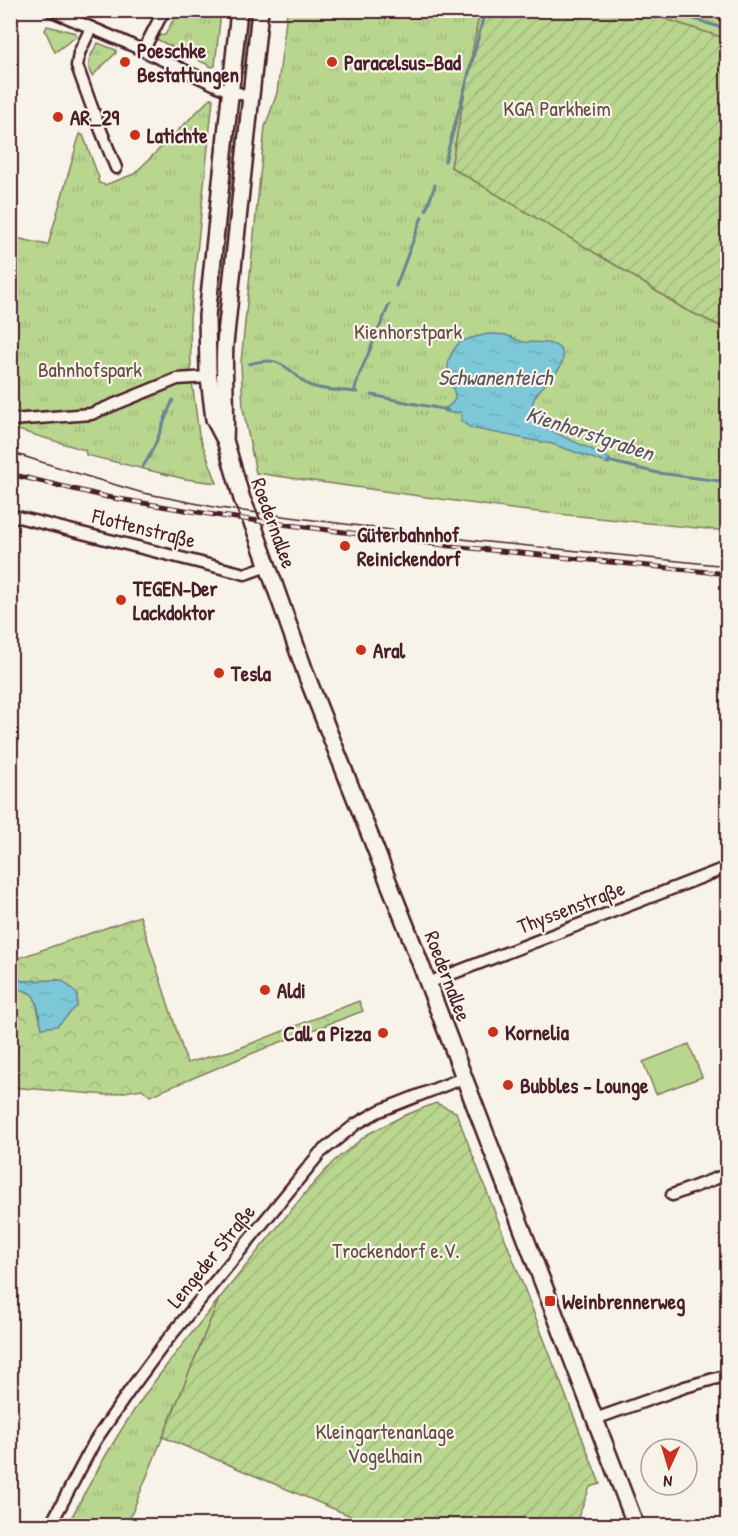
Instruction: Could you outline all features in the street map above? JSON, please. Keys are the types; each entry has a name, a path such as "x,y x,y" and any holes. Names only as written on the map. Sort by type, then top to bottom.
{"main road":[{"name":"Roedernallee","path":"239,10 207,316 208,377 214,419 225,440 242,499 307,677 428,983 636,1526"},
{"name":"Roedernallee","path":"225,440 225,344 260,10"}],"street":[{"path":"143,51 164,10"},
{"path":"50,11 231,91 251,97"},
{"path":"91,28 79,53 77,66 116,168"},
{"path":"12,420 91,414 177,379 208,377"},
{"name":"Flottenstraße","path":"10,515 245,574 267,566"},
{"name":"Thyssenstraße","path":"428,983 728,867"},
{"name":"Lengeder Straße","path":"50,1526 95,1441 130,1390 164,1344 321,1153 356,1124 379,1111 463,1078"},
{"path":"672,1195 728,1174"},
{"path":"595,1419 728,1375"}],"green space":[{"name":"KGA Parkheim","path":"480,10 641,11 727,39 727,329 684,309 622,269 451,167"},
{"path":"718,10 727,13 727,39 641,11"},
{"path":"178,11 221,11 215,66 212,67 156,39 158,36 165,35"},
{"path":"246,11 254,11 247,75 240,71"},
{"name":"Kienhorstpark","path":"287,11 480,11 451,167 622,269 684,309 727,329 727,531 519,510 256,473 243,409 241,362 265,127 277,93"},
{"path":"47,26 76,33 77,36 55,52 45,30"},
{"path":"98,43 116,50 116,53 92,76 89,68 90,60"},
{"name":"Bahnhofspark","path":"211,98 213,99 190,319 191,374 199,435 217,483 185,479 86,455 85,450 11,428 11,237 48,245 80,133 83,135 99,183 105,185 134,174"},
{"path":"235,114 242,119 226,271 218,270"},
{"path":"218,276 225,277 217,385 214,317"},
{"path":"140,916 187,1063 240,1048 359,1001 363,1011 270,1046 150,1096 142,1089 107,1095 11,1087 11,989 22,989 34,995 42,1028 60,980 22,981 11,975 10,961"},
{"path":"689,1044 702,1077 656,1094 643,1062"},
{"path":"436,1103 456,1112 600,1484 590,1487 575,1525 372,1525 163,1437 219,1299 306,1192 334,1161 368,1134 403,1116"},
{"path":"219,1299 127,1525 67,1526 127,1421 160,1374"}],"water":[{"name":"Schwanenteich","path":"488,334 506,335 524,342 548,343 560,349 563,360 538,392 533,400 532,409 543,425 610,459 609,464 552,444 471,428 461,421 460,412 444,411 453,403 455,396 448,370 449,359 456,346 471,338"},
{"path":"11,975 22,981 60,980 77,994 77,1006 57,1026 42,1028 35,999 27,991 11,989"}],"waterway":[{"path":"445,161 485,10"},
{"path":"667,10 728,30"},
{"path":"426,210 435,185"},
{"path":"396,286 422,217"},
{"path":"354,392 389,305"},
{"name":"Kienhorstgraben","path":"249,364 263,361 279,363 305,383 316,388 357,392"},
{"name":"Kienhorstgraben","path":"372,395 448,410"},
{"name":"Kienhorstgraben","path":"142,468 156,443 173,400"},
{"name":"Kienhorstgraben","path":"608,461 658,473 728,482"}],"tram line":[{"path":"10,452 143,493 219,508 478,541 728,566"}],"railway":[{"path":"10,474 107,497 221,516 451,546 728,574"}],"place":[{"name":"Poeschke Bestattungen","path":"125,62"},
{"name":"Paracelsus-Bad","path":"332,62"},
{"name":"AR_29","path":"58,117"},
{"name":"Latichte","path":"135,135"},
{"name":"Güterbahnhof Reinickendorf","path":"345,546"},
{"name":"TEGEN-Der Lackdoktor","path":"121,600"},
{"name":"Aral","path":"361,650"},
{"name":"Tesla","path":"219,673"},
{"name":"Aldi","path":"265,990"},
{"name":"Kornelia","path":"493,1032"},
{"name":"Call a Pizza","path":"383,1033"},
{"name":"Bubbles - Lounge","path":"508,1085"},
{"name":"Weinbrennerweg","path":"550,1301"}],"park label":[{"name":"Trockendorf e.V.","path":"396,1250"},
{"name":"Kleingartenanlage Vogelhain","path":"385,1443"}]}
